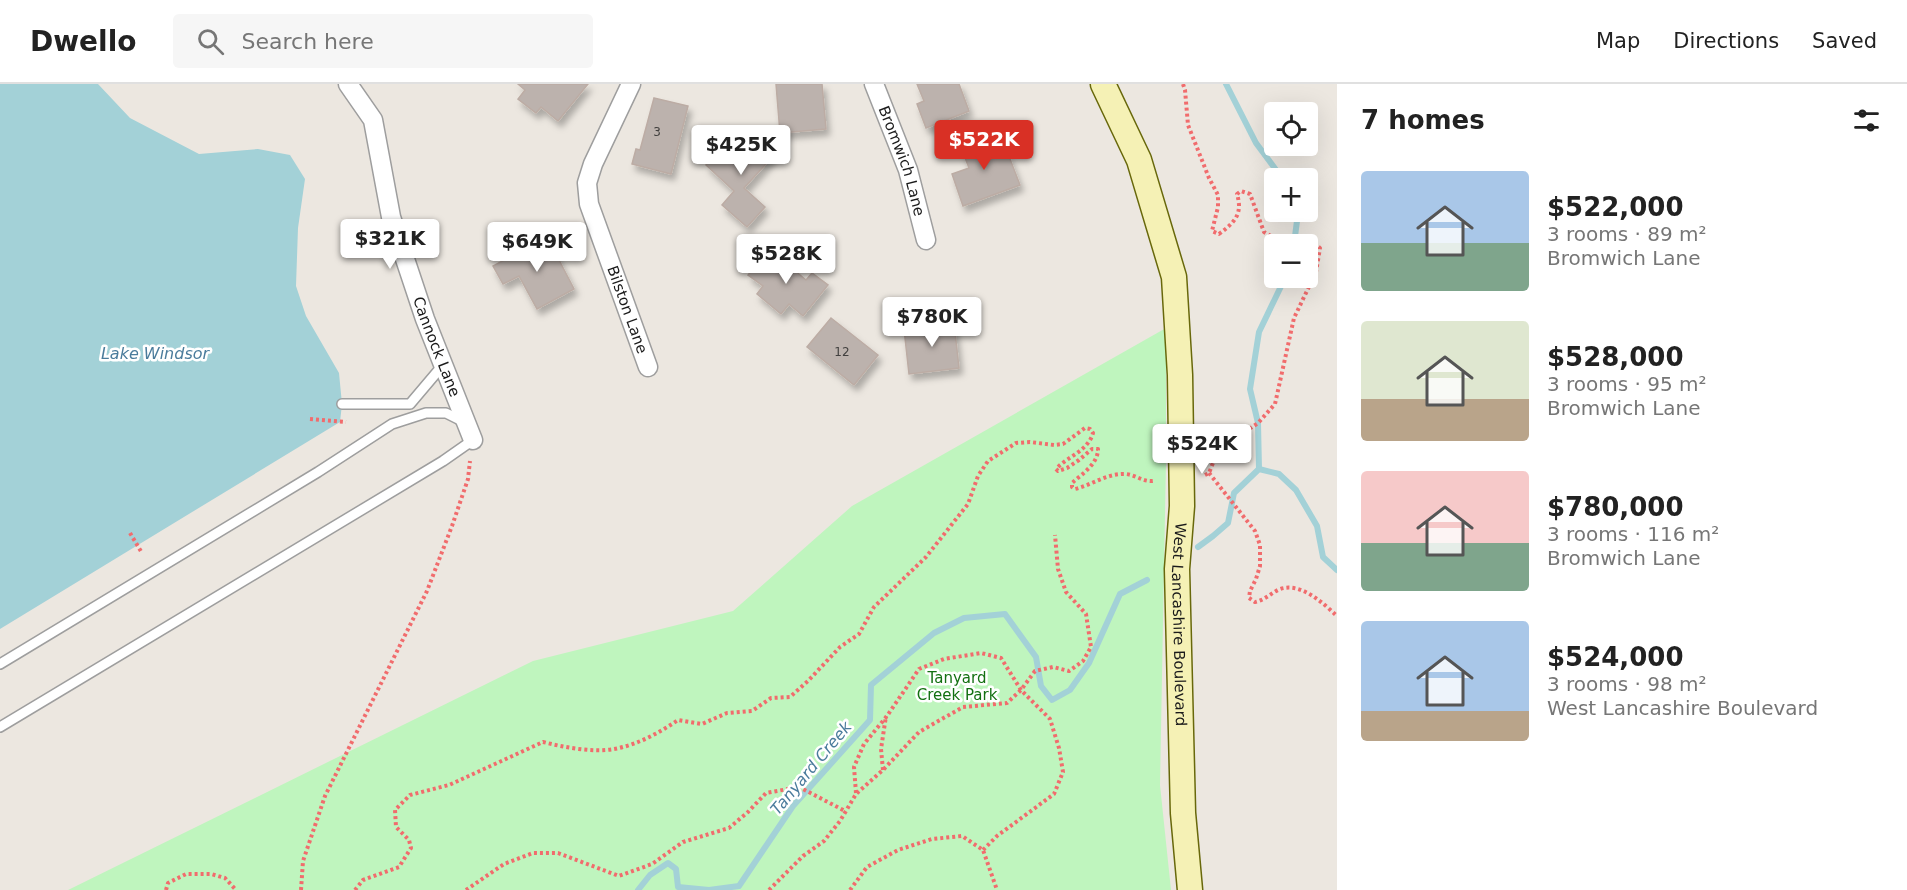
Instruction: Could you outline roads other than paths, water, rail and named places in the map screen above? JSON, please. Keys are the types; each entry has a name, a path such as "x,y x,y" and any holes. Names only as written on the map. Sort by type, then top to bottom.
{"main road":[{"name":"West Lancashire Boulevard","path":"1103,84 1139,160 1174,277 1180,387 1182,506 1177,569 1183,813 1190,890"}],"street":[{"name":"Cannock Lane","path":"348,84 373,120 391,217 425,319 472,440"},
{"name":"Bilston Lane","path":"631,84 593,164 587,183 589,204 648,366"},
{"name":"Bromwich Lane","path":"874,84 908,170 926,240"}],"lane":[{"path":"342,404 410,404 443,365"},
{"path":"0,664 318,472 392,424 426,413 446,412 466,423"},
{"path":"0,727 433,467 472,440"}],"water":[{"name":"Lake Windsor","path":"0,84 98,84 130,118 199,154 258,149 290,155 305,179 298,228 296,286 306,316 339,373 342,404 340,422 0,629"}],"waterway":[{"path":"1226,84 1256,143 1275,168"},
{"path":"1295,234 1297,222"},
{"path":"1259,469 1258,423 1250,389 1259,332 1280,288"},
{"name":"Tanyard Creek","path":"1198,547 1228,523 1234,493 1259,469 1279,474 1296,490 1317,526 1323,557 1337,570"},
{"name":"Tanyard Creek","path":"709,890 739,886 793,806 870,720 871,685 934,633 964,618 1005,614 1036,657 1041,686 1052,700 1070,690 1089,663 1120,594 1147,580"},
{"name":"Tanyard Creek","path":"638,890 650,875 668,863 676,869 678,887 709,890"}],"park label":[{"name":"Tanyard Creek Park","path":"957,686"}]}
